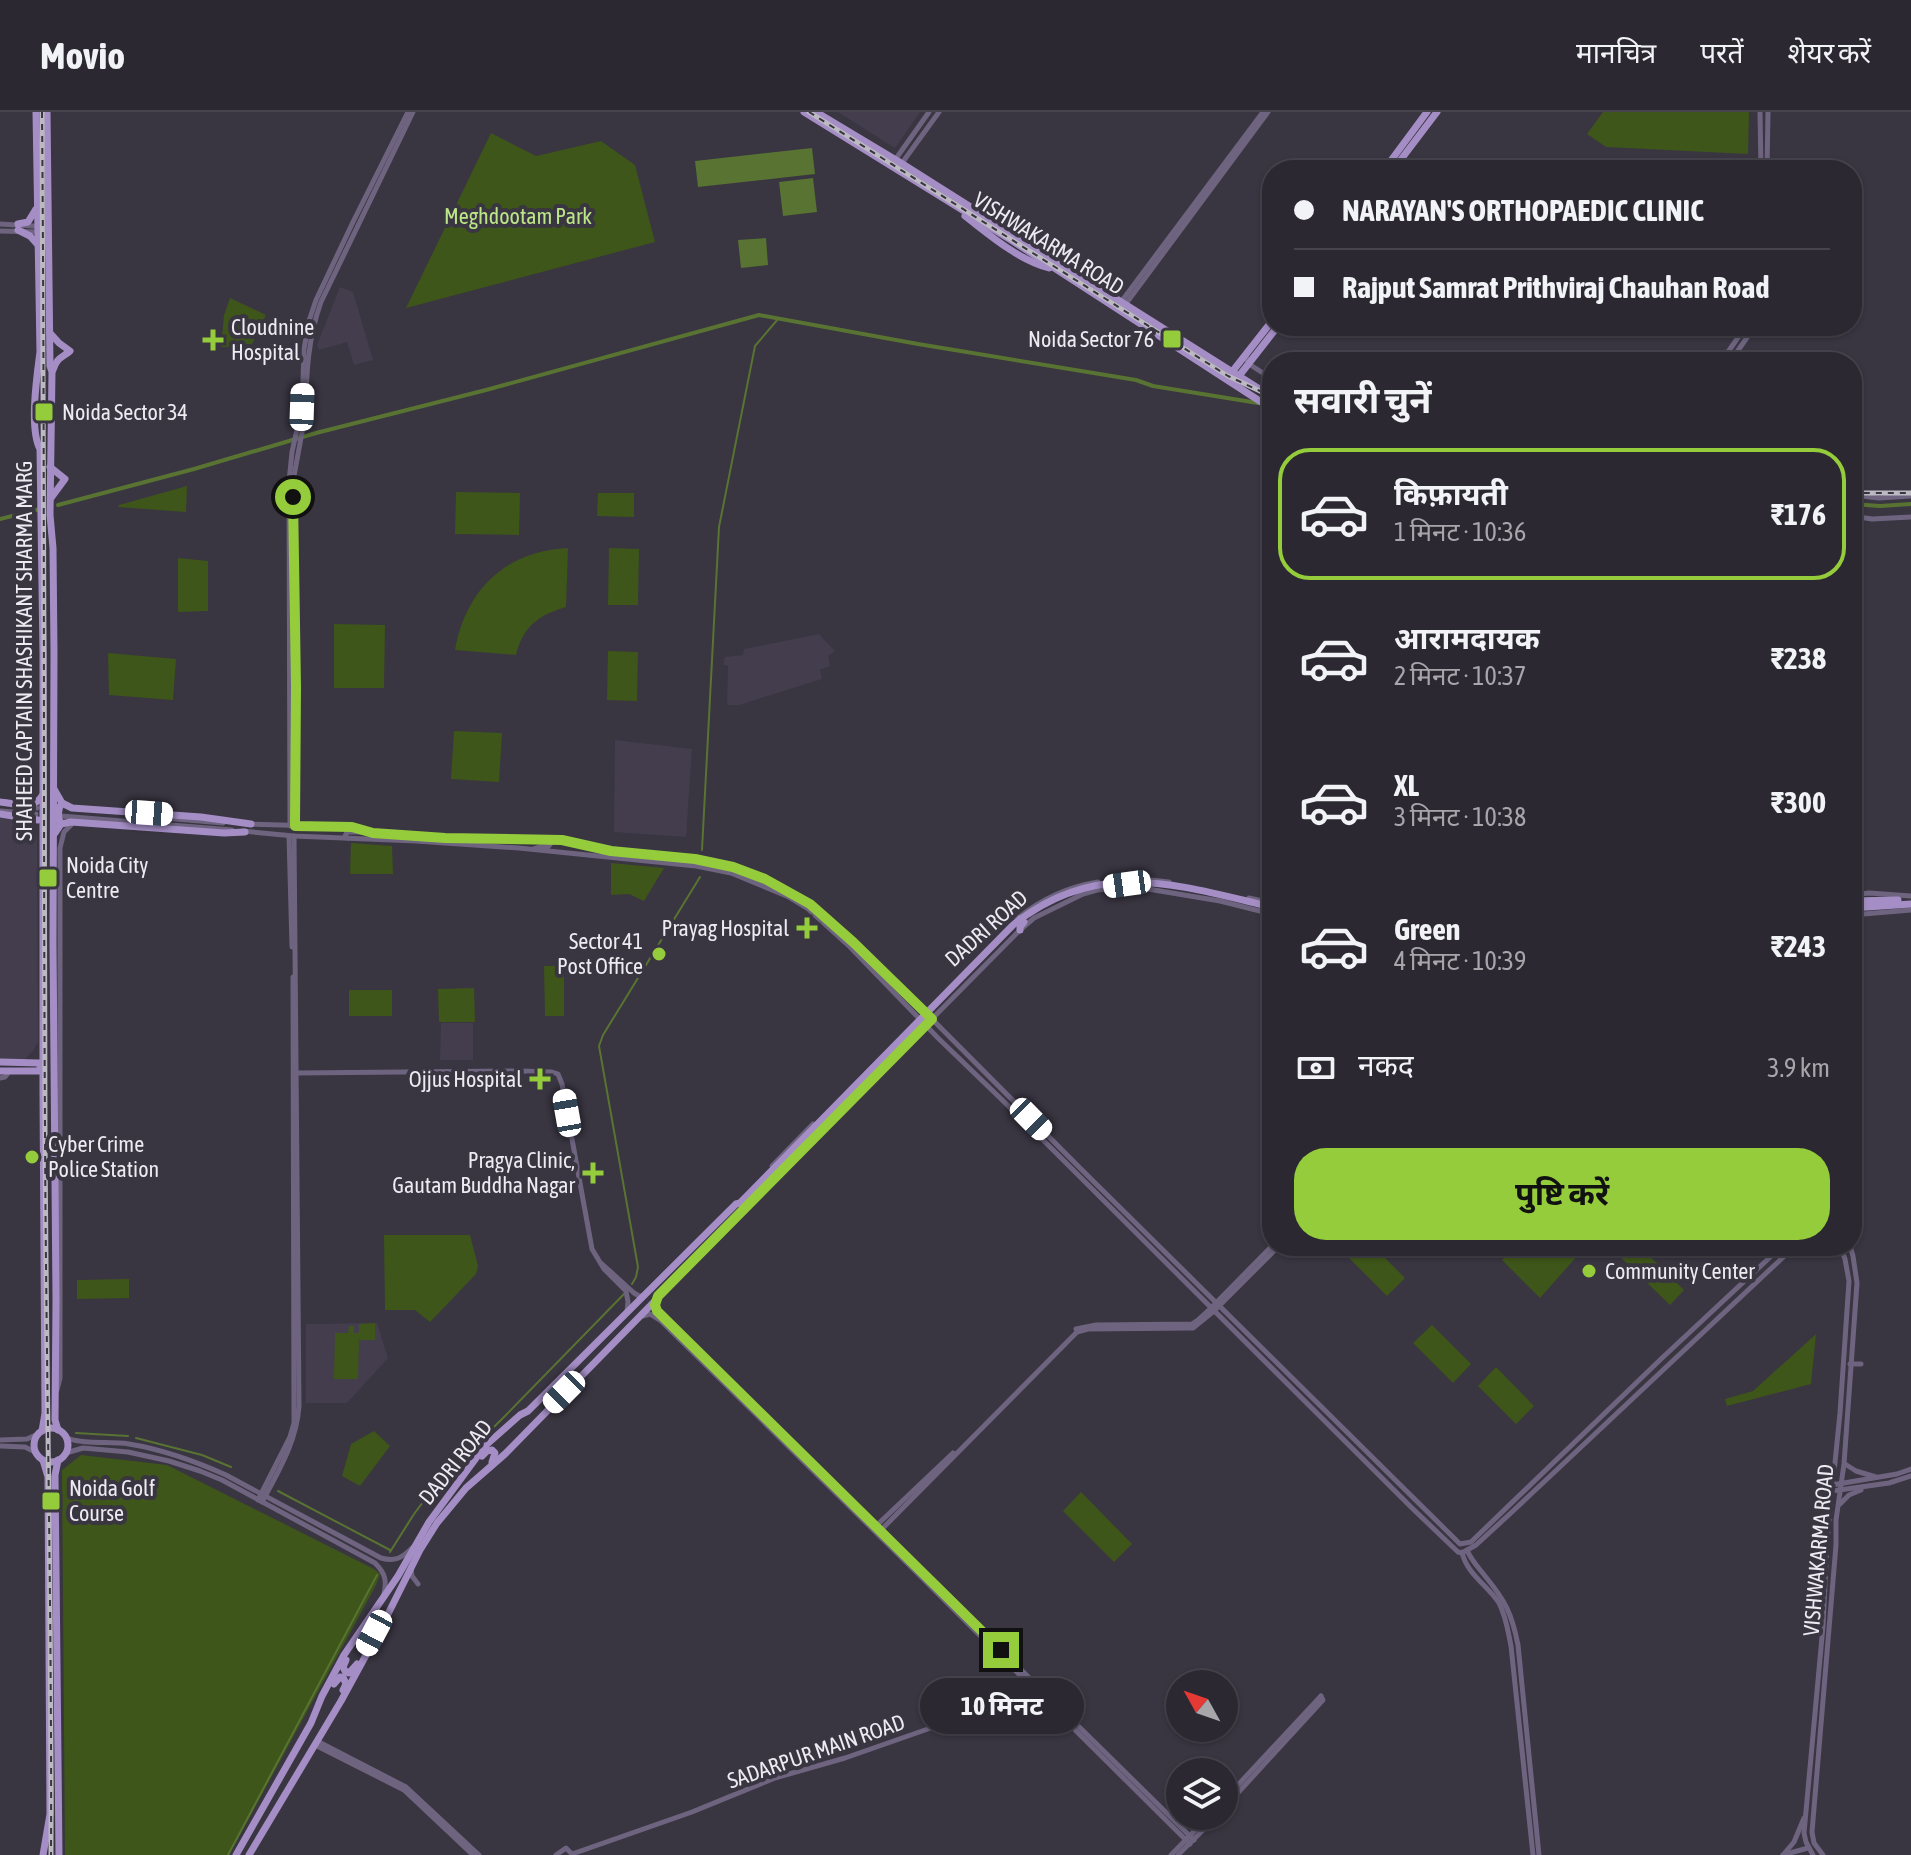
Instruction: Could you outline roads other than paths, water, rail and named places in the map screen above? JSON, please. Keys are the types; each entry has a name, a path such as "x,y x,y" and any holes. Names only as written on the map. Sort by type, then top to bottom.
{"main road":[{"name":"SHAHEED CAPTAIN SHASHIKANT SHARMA MARG","path":"36,112 40,352 36,418 47,502"},
{"name":"SHAHEED CAPTAIN SHASHIKANT SHARMA MARG","path":"40,1432 45,1413 42,830 39,807 43,695 42,549 50,467 52,372 47,112"},
{"name":"VISHWAKARMA ROAD","path":"804,112 1123,303 1262,391"},
{"name":"VISHWAKARMA ROAD","path":"816,112 1018,240 1059,271 1262,402"},
{"path":"1391,160 1427,112"},
{"path":"1401,160 1437,112"},
{"path":"38,195 33,216 18,227 39,246"},
{"path":"944,198 1018,255 1059,271"},
{"path":"39,280 45,276 49,283"},
{"path":"50,333 70,351 61,356 52,372"},
{"path":"1236,374 1249,348 1262,333"},
{"path":"1236,374 1249,364 1270,336"},
{"path":"47,502 65,479 50,467"},
{"name":"SHAHEED CAPTAIN SHASHIKANT SHARMA MARG","path":"46,515 53,548 55,1420 58,1430"},
{"path":"42,549 48,553 53,548"},
{"path":"42,572 46,565 53,570"},
{"path":"43,654 48,667 54,653"},
{"path":"43,695 45,675 48,673 54,696"},
{"path":"53,787 67,822 245,832"},
{"path":"0,808 27,804 39,807"},
{"path":"0,808 39,807"},
{"path":"39,807 42,830"},
{"path":"53,839 62,813 72,808 201,817 251,824"},
{"path":"736,1204 750,1196 1029,912 1073,891 1121,881 1187,887 1262,906"},
{"path":"1862,899 1911,903"},
{"path":"1862,907 1911,903"},
{"path":"1018,918 1024,922 1020,930"},
{"path":"984,951 985,957 992,960"},
{"path":"34,1001 39,991 43,963"},
{"path":"0,1071 24,1067 39,1052 43,1039"},
{"path":"0,1062 24,1067 36,1078 43,1093"},
{"path":"744,1210 750,1196"},
{"name":"DADRI ROAD","path":"236,1855 314,1716 344,1655 398,1576 429,1522 485,1446 528,1411 736,1204"},
{"name":"DADRI ROAD","path":"249,1855 370,1650 410,1567 437,1523 466,1488 505,1454 744,1210"},
{"path":"676,1264 683,1271"},
{"path":"44,1301 50,1309 56,1300"},
{"path":"523,1434 505,1448 497,1446 499,1439 528,1411"},
{"path":"43,1460 58,1460 66,1453 68,1443 58,1430 47,1428 40,1432 34,1446 35,1452 43,1460 48,1477 50,1814 45,1855"},
{"path":"469,1469 489,1449 494,1451 494,1460 477,1478"},
{"path":"58,1460 55,1475 58,1855"},
{"path":"382,1599 344,1663 345,1671 349,1673 356,1665 392,1604"},
{"path":"314,1716 324,1704 336,1679 343,1677 346,1684 323,1730"},
{"path":"261,1809 254,1832 262,1833"}],"street":[{"path":"304,411 313,322 410,112"},
{"path":"898,162 903,148 929,112"},
{"path":"898,162 909,153 939,112"},
{"path":"1760,112 1761,160"},
{"path":"1767,160 1768,112"},
{"path":"1123,303 1265,113"},
{"path":"903,148 909,153"},
{"path":"0,224 49,229"},
{"path":"0,231 18,227"},
{"path":"1249,348 1246,357 1249,364 1262,372"},
{"path":"300,430 311,421 310,415 304,411"},
{"path":"292,826 289,482 300,430 296,416 304,411"},
{"path":"1862,496 1911,496"},
{"path":"1862,518 1911,517"},
{"path":"62,813 292,836 695,859 733,867 793,893 828,919 932,1019 1458,1552 1519,1506 1784,1256"},
{"path":"55,1394 60,1378 60,848 67,828 80,822"},
{"path":"251,824 352,827 373,833 459,839 547,839 577,843 713,868 789,897 807,908 850,947 917,1018 1215,1307"},
{"path":"348,839 345,836 347,832 365,831"},
{"path":"261,1498 294,1439 298,1423 297,1073 292,836"},
{"path":"246,1486 269,1483 290,1437 294,1414 292,836"},
{"path":"532,850 548,847 551,843 547,839"},
{"name":"DADRI ROAD","path":"736,1204 984,951 1018,918 1047,898 1081,886 1117,880 1152,879 1235,895 1262,905"},
{"name":"DADRI ROAD","path":"744,1210 1034,918 1097,890 1136,887 1262,908"},
{"path":"1233,905 1235,895"},
{"path":"1862,913 1911,903"},
{"path":"898,1039 904,1047"},
{"path":"0,1078 10,1071"},
{"path":"297,1073 521,1071 558,1074 592,1249 604,1269 626,1291 627,1313"},
{"path":"786,1151 795,1158"},
{"path":"1215,1307 1263,1256"},
{"path":"877,1530 1077,1332 1088,1329 1193,1328 1269,1256"},
{"path":"1464,1549 1771,1256"},
{"name":"VISHWAKARMA ROAD","path":"1814,1852 1804,1833 1840,1413 1849,1281 1844,1256"},
{"name":"VISHWAKARMA ROAD","path":"1814,1852 1812,1832 1857,1283 1852,1256"},
{"path":"601,1264 607,1266 634,1293 644,1296"},
{"path":"658,1296 657,1311 1190,1840"},
{"path":"636,1321 646,1314 655,1316 877,1530 1037,1694 1190,1840"},
{"path":"1850,1364 1861,1364"},
{"path":"0,1443 27,1439 40,1432"},
{"path":"66,1438 77,1442 135,1445 202,1465 246,1486 261,1498 280,1504 390,1561 413,1547"},
{"path":"0,1443 35,1452"},
{"path":"66,1453 83,1448 109,1450 169,1461 261,1498 375,1563 386,1579 382,1599"},
{"path":"1844,1464 1879,1478"},
{"path":"1842,1487 1911,1469"},
{"path":"1832,1488 1889,1483 1911,1476"},
{"path":"269,1483 280,1504"},
{"path":"1838,1505 1849,1495 1869,1486"},
{"path":"1464,1549 1477,1579 1498,1603 1507,1622 1533,1855"},
{"path":"1464,1549 1503,1599 1513,1619 1539,1855"},
{"path":"402,1585 418,1584 410,1567"},
{"name":"SADARPUR MAIN ROAD","path":"561,1853 566,1848 572,1854 629,1835 775,1778 1037,1694"},
{"path":"1238,1785 1320,1696 1323,1697 1238,1793"},
{"path":"316,1743 396,1784 476,1855"},
{"path":"1782,1855 1794,1842 1806,1814"},
{"path":"1178,1855 1198,1830"},
{"path":"1171,1855 1201,1830"},
{"path":"1782,1855 1814,1852"}],"waterway":[{"path":"58,505 759,315 1258,403"},
{"path":"702,850 719,527 755,346 778,319"},
{"path":"1862,505 1911,504"},
{"path":"0,519 40,509"},
{"path":"632,1284 638,1267 599,1046 700,877"},
{"path":"390,1552 438,1482 625,1293"},
{"path":"76,1433 128,1436"},
{"path":"136,1438 202,1455 231,1467"},
{"path":"278,1491 390,1550"},
{"path":"228,1855 377,1575"}],"railway":[{"path":"42,112 51,1855"},
{"path":"809,112 1228,376 1262,392"},
{"path":"1862,493 1911,493"}],"place":[{"name":"Noida Sector 76","path":"1172,339"},
{"name":"Cloudnine Hospital","path":"213,340"},
{"name":"Noida Sector 34","path":"44,412"},
{"name":"Noida City Centre","path":"48,878"},
{"name":"Prayag Hospital","path":"807,928"},
{"name":"Sector 41 Post Office","path":"659,954"},
{"name":"Ojjus Hospital","path":"540,1079"},
{"name":"Cyber Crime Police Station","path":"32,1157"},
{"name":"Pragya Clinic, Gautam Buddha Nagar","path":"593,1173"},
{"name":"Community Center","path":"1589,1271"},
{"name":"Noida Golf Course","path":"51,1501"}],"park label":[{"name":"Meghdootam Park","path":"518,216"}]}
